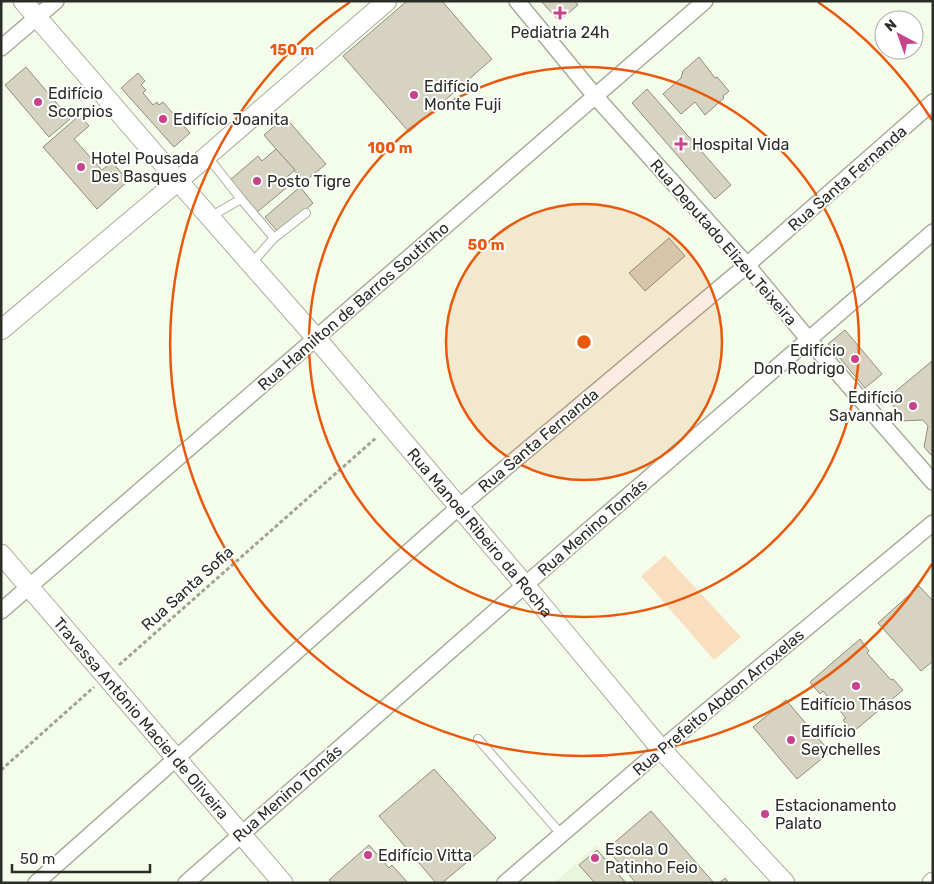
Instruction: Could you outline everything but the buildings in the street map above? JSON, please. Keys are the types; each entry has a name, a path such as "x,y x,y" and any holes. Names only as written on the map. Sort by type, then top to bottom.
{"street":[{"name":"Rua Manoel Ribeiro da Rocha","path":"23,1 316,338 661,749 785,883"},
{"path":"1,48 56,1"},
{"path":"1,330 387,1"},
{"name":"Rua Deputado Elizeu Teixeira","path":"517,1 595,96 747,265 809,340 933,482"},
{"name":"Rua Hamilton de Barros Soutinho","path":"1,611 705,1"},
{"name":"Rua Santa Fernanda","path":"36,883 459,507 747,265 933,102"},
{"name":"Rua Menino Tomás","path":"186,883 525,585 933,232"},
{"name":"Rua Prefeito Abdon Arroxelas","path":"506,883 661,749 933,523"},
{"name":"Travessa Antônio Maciel de Oliveira","path":"1,554 283,883"}],"lane":[{"path":"207,156 240,199 274,238"},
{"path":"210,218 240,199"},
{"path":"251,264 274,238 306,213"},
{"path":"478,739 561,834"}],"path":[{"name":"Rua Santa Sofia","path":"1,770 390,425"}],"shaded area":[{"path":"665,555 741,637 714,660 641,576"},
{"name":"Escola O Patinho Feio","path":"597,845 629,883 554,883"}],"place":[{"name":"Pediatria 24h","path":"560,13"},
{"name":"Edifício Monte Fuji","path":"414,95"},
{"name":"Edifício Scorpios","path":"38,102"},
{"name":"Edifício Joanita","path":"163,119"},
{"name":"Hospital Vida","path":"681,144"},
{"name":"Hotel Pousada Des Basques","path":"81,167"},
{"name":"Posto Tigre","path":"257,181"},
{"name":"Edifício Don Rodrigo","path":"855,359"},
{"name":"Edifício Savannah","path":"913,406"},
{"name":"Edifício Thásos","path":"856,686"},
{"name":"Edifício Seychelles","path":"791,740"},
{"name":"Estacionamento Palato","path":"765,814"},
{"name":"Edifício Vitta","path":"368,855"},
{"name":"Escola O Patinho Feio","path":"595,858"}]}
